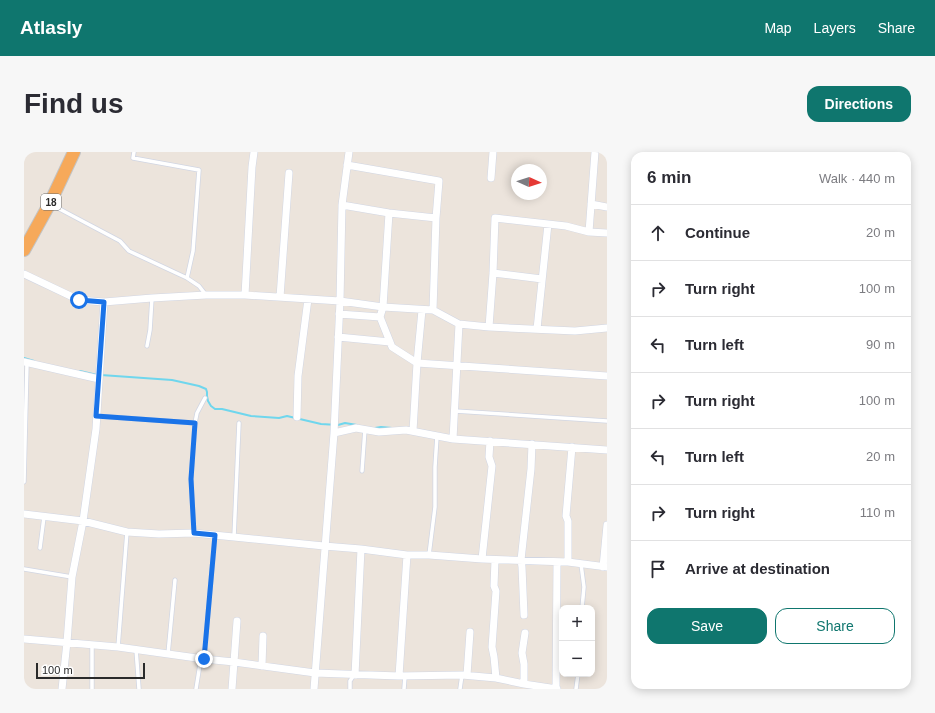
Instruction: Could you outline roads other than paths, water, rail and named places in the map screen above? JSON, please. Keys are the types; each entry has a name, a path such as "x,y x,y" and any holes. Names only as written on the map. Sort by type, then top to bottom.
{"highway":[{"name":"18","path":"24,250 50,204 74,152"}],"street":[{"path":"245,295 254,152"},
{"path":"314,689 334,433 340,301 342,205 349,152"},
{"path":"491,178 493,152"},
{"path":"589,232 595,152"},
{"path":"347,165 439,181 436,218 433,310"},
{"path":"280,297 290,173"},
{"path":"591,204 607,207"},
{"path":"342,205 389,213 436,218"},
{"path":"389,213 383,307 380,317 392,347 417,363 457,367 607,376"},
{"path":"489,327 495,218 566,226 589,232 607,233"},
{"path":"537,329 548,224"},
{"path":"493,273 542,279"},
{"path":"24,274 79,300 104,302 206,295 308,298 383,307 433,310 459,324 575,331 607,328"},
{"path":"297,417 298,376 308,298"},
{"path":"62,689 72,577 83,521 94,444 104,302"},
{"path":"413,431 422,310"},
{"path":"339,314 380,317"},
{"path":"453,439 459,324"},
{"path":"338,337 390,342"},
{"path":"25,362 98,378"},
{"path":"334,433 356,428 379,432 406,430 453,439 607,450"},
{"path":"482,559 492,466 490,457 490,441"},
{"path":"524,615 521,560 531,469 532,444"},
{"path":"568,562 568,521 566,516 572,447"},
{"path":"24,514 83,521 127,532 159,534 194,533 361,549 407,555 557,563 568,562 605,567 607,525"},
{"path":"355,675 361,549"},
{"path":"402,676 407,555"},
{"path":"495,560 494,586 496,591 492,647 496,678"},
{"path":"24,639 118,646 202,659 315,673 402,676 464,675 496,678 556,689 557,563"},
{"path":"232,689 237,622"},
{"path":"464,675 470,632"},
{"path":"524,684 524,664 522,653 525,633"},
{"path":"262,666 263,636"}],"lane":[{"path":"134,152 133,158 199,170 193,251 187,278"},
{"path":"50,204 120,240 129,251 187,278 199,286 206,295"},
{"path":"148,346 152,298"},
{"path":"24,482 25,362"},
{"path":"194,533 191,479 195,423 196,413 204,398"},
{"path":"454,411 607,422"},
{"path":"96,416 195,423"},
{"path":"234,537 239,423"},
{"path":"362,471 365,429"},
{"path":"429,555 435,507 437,436"},
{"path":"40,548 44,517"},
{"path":"118,646 127,532"},
{"path":"196,689 202,659 215,535"},
{"path":"581,564 584,587 582,605"},
{"path":"24,569 72,577"},
{"path":"168,654 175,580"},
{"path":"92,645 92,689"},
{"path":"136,649 139,689"},
{"path":"350,689 350,682 355,675"},
{"path":"460,689 464,675"},
{"path":"402,676 404,689"},
{"path":"576,689 578,677"}],"waterway":[{"path":"24,358 34,361"},
{"path":"80,371 97,375"},
{"path":"101,375 172,380 199,386 206,389 208,401 215,409 222,409 251,416 279,418 287,416 321,424 338,425 345,423 357,425"},
{"path":"375,428 392,428"}]}
